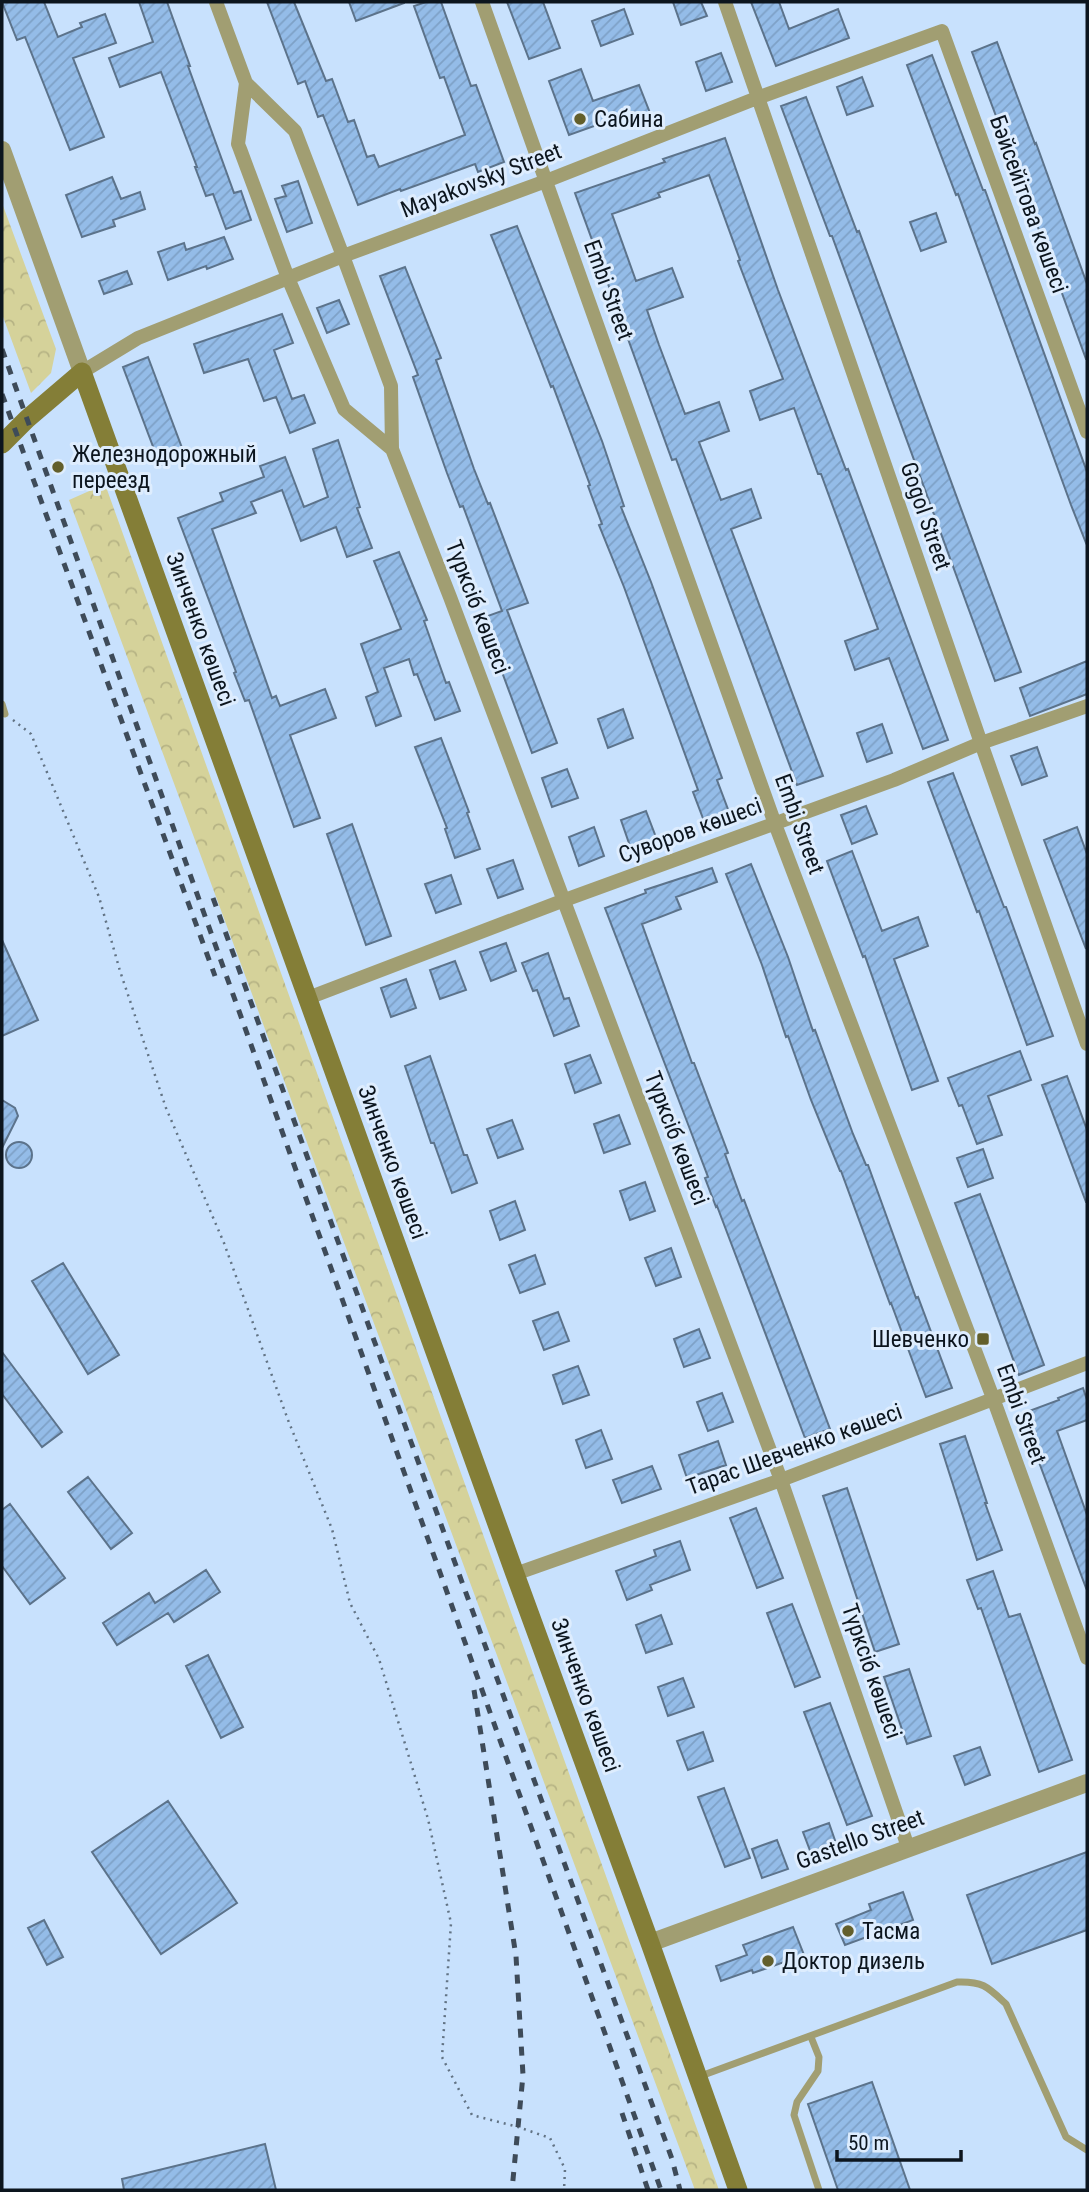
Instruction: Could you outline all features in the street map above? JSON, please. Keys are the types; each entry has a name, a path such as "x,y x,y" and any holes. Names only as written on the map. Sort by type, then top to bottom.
{"main road":[{"path":"2,444 82,372"},
{"name":"Зинченко көшесі","path":"82,372 738,2190"}],"street":[{"name":"Түрксіб көшесі","path":"216,2 246,83 295,131 343,256 391,386 392,449 781,1480 908,1847"},
{"name":"Embi Street","path":"482,2 775,824 993,1398 1087,1658"},
{"name":"Gogol Street","path":"725,2 1087,1044"},
{"name":"Mayakovsky Street","path":"82,372 138,338 343,256 546,181 757,98 942,31"},
{"name":"Бәйсейітова көшесі","path":"942,31 1087,432"},
{"name":"Түрксіб көшесі","path":"246,83 238,144 288,278 344,409 392,449"},
{"name":"Зинченко көшесі","path":"2,150 82,372"},
{"name":"Суворов көшесі","path":"307,998 562,901 894,780 981,743 1087,706"},
{"name":"Тарас Шевченко көшесі","path":"515,1574 781,1480 1087,1363"},
{"name":"Gastello Street","path":"650,1943 1087,1783"}],"lane":[{"path":"2,704 5,714"},
{"path":"698,2077 957,1982 975,1981 989,1987 1006,2004 1066,2137 1087,2150"},
{"path":"811,2037 819,2057 818,2071 797,2102 794,2115 819,2190"}],"path":[{"path":"5,714 31,734 99,897 120,971 166,1108 224,1243 288,1420 332,1529 350,1604 379,1659 428,1819 451,1923 442,2057 472,2115 550,2138 565,2169 564,2190"}],"green space":[{"path":"2,203 56,349 51,373 31,393 2,314"},
{"path":"105,484 719,2190 695,2190 69,500"}],"building":[{"path":"2,2 44,2 58,37 82,27 80,23 105,14 116,43 73,58 104,137 70,150 25,37 17,40"},
{"path":"139,2 167,2 234,193 241,191 251,220 226,229 213,194 206,196 161,72 120,87 109,58 153,42"},
{"path":"267,2 294,2 326,81 332,79 348,122 354,120 367,157 374,155 379,167 465,135 444,77 440,78 414,6 426,2 441,2 471,86 476,85 504,162 478,172 475,164 358,205 323,115 318,117 305,81 298,84"},
{"path":"349,2 404,2 404,3 356,21"},
{"path":"507,2 543,2 560,48 529,59"},
{"path":"673,2 701,2 707,16 681,25"},
{"path":"751,2 779,2 789,29 838,9 849,38 776,66"},
{"path":"624,9 633,34 601,46 592,21"},
{"path":"997,42 1087,284 1087,359 972,52"},
{"path":"721,53 732,82 706,91 696,62"},
{"path":"932,55 985,190 1087,472 1086,543 958,194 956,195 907,65"},
{"path":"581,69 593,101 639,85 650,113 624,123 622,116 569,135 549,81"},
{"path":"862,77 873,106 847,115 837,87"},
{"path":"806,97 857,232 859,231 1021,672 995,681 832,236 781,106"},
{"path":"725,138 778,290 846,470 848,469 948,740 923,749 889,658 855,670 845,641 878,629 794,408 760,420 750,391 783,379 709,175 658,193 660,197 612,214 636,281 672,268 683,297 647,310 659,345 685,414 719,402 729,431 699,442 721,500 751,489 761,518 731,529 823,776 797,785 676,459 672,460 575,193"},
{"path":"112,177 121,199 140,192 145,209 113,220 115,226 82,237 66,195"},
{"path":"298,181 312,223 287,232 275,199 286,196 282,186"},
{"path":"936,213 946,242 921,251 910,222"},
{"path":"517,226 602,441 624,506 621,507 722,778 717,780 729,812 704,821 693,792 698,790 599,525 602,524 588,486 590,485 491,235"},
{"path":"224,237 233,259 168,280 158,252 184,243 186,250"},
{"path":"405,267 441,358 436,360 474,469 488,504 490,503 528,603 507,610 557,743 532,753 482,618 502,611 463,506 460,507 447,473 413,377 418,375 380,276"},
{"path":"127,271 132,284 104,294 99,281"},
{"path":"339,300 349,324 327,333 317,308"},
{"path":"282,314 293,343 274,350 292,399 304,395 315,423 290,433 276,397 264,401 248,359 204,373 194,344"},
{"path":"148,357 185,456 160,465 123,367"},
{"path":"338,440 360,507 357,508 372,548 347,557 336,527 301,541 282,490 251,502 256,513 212,529 272,698 276,696 280,706 325,689 336,718 290,735 320,818 294,827 249,700 245,701 234,673 236,672 178,518 223,501 220,493 264,477 260,466 285,457 304,507 328,497 313,449"},
{"path":"399,552 427,620 424,621 446,683 449,682 460,711 435,720 409,659 384,668 401,716 376,726 366,697 378,692 361,644 401,629 374,561"},
{"path":"1087,661 1087,694 1030,716 1020,688"},
{"path":"623,709 633,738 608,748 598,719"},
{"path":"882,724 892,753 867,762 857,733"},
{"path":"441,738 480,849 455,858 445,829 447,828 415,747"},
{"path":"1037,747 1047,776 1022,785 1011,756"},
{"path":"567,769 578,798 552,807 542,778"},
{"path":"953,773 1053,1036 1027,1045 979,911 977,912 928,782"},
{"path":"866,806 877,834 852,844 841,815"},
{"path":"646,811 657,840 631,849 621,820"},
{"path":"352,824 391,936 366,945 327,834"},
{"path":"594,827 604,856 579,866 569,837"},
{"path":"1077,827 1087,854 1086,949 1044,840"},
{"path":"852,851 882,931 918,917 928,946 894,959 938,1081 912,1090 865,956 863,957 827,861"},
{"path":"513,860 523,889 498,898 487,869"},
{"path":"751,864 952,1388 926,1397 841,1171 788,1036 786,1037 762,965 726,874"},
{"path":"712,868 717,882 676,897 681,909 642,924 728,1153 725,1154 742,1201 744,1200 830,1429 805,1438 605,908 646,893 645,890"},
{"path":"451,875 461,904 436,913 425,884"},
{"path":"2,940 38,1020 2,1036"},
{"path":"506,943 516,971 491,981 480,952"},
{"path":"548,953 564,999 569,998 579,1026 554,1036 537,990 533,991 522,963"},
{"path":"455,961 466,990 440,999 430,970"},
{"path":"406,979 416,1008 391,1017 381,988"},
{"path":"1020,1051 1031,1080 988,1096 1002,1135 977,1144 948,1078"},
{"path":"590,1055 601,1083 575,1093 565,1064"},
{"path":"430,1056 464,1155 467,1155 477,1183 452,1193 434,1143 431,1143 405,1066"},
{"path":"1067,1076 1087,1130 1087,1202 1042,1085"},
{"path":"2,1100 15,1108 18,1116 2,1148"},
{"path":"619,1115 630,1144 604,1153 594,1124"},
{"path":"512,1120 523,1149 498,1158 487,1129"},
{"path":"19,1142 28,1146 32,1155 28,1164 19,1168 10,1164 6,1155 10,1146"},
{"path":"983,1149 993,1178 968,1187 957,1158"},
{"path":"645,1182 655,1211 630,1220 620,1191"},
{"path":"980,1194 1044,1365 1019,1375 955,1203"},
{"path":"515,1201 525,1230 500,1240 490,1211"},
{"path":"671,1248 681,1277 656,1286 645,1258"},
{"path":"535,1255 545,1284 520,1293 509,1265"},
{"path":"63,1263 119,1355 88,1374 32,1281"},
{"path":"558,1312 569,1341 544,1350 533,1321"},
{"path":"699,1329 710,1358 684,1367 674,1339"},
{"path":"2,1352 62,1432 42,1447 2,1394"},
{"path":"578,1366 589,1395 563,1404 553,1375"},
{"path":"1083,1388 1087,1400 1087,1420 1057,1431 1087,1515 1086,1588 1021,1414"},
{"path":"722,1393 733,1422 708,1431 697,1402"},
{"path":"601,1430 612,1459 586,1468 576,1440"},
{"path":"965,1436 1002,1550 977,1560 940,1444"},
{"path":"718,1441 726,1465 687,1478 679,1455"},
{"path":"652,1466 661,1489 622,1503 613,1480"},
{"path":"88,1477 132,1533 111,1549 68,1492"},
{"path":"847,1488 899,1644 875,1652 823,1496"},
{"path":"10,1504 65,1578 30,1604 2,1566 2,1510"},
{"path":"756,1508 783,1578 757,1588 730,1518"},
{"path":"680,1541 690,1570 650,1585 652,1590 627,1600 616,1571 656,1556 654,1550"},
{"path":"206,1570 220,1592 174,1622 168,1613 117,1645 103,1623 149,1593 155,1603"},
{"path":"993,1571 1009,1617 1020,1614 1072,1760 1039,1772 981,1608 978,1609 967,1580"},
{"path":"792,1604 820,1677 795,1687 767,1613"},
{"path":"661,1615 672,1644 646,1653 636,1625"},
{"path":"208,1655 243,1727 221,1738 186,1666"},
{"path":"909,1669 931,1736 907,1744 884,1677"},
{"path":"683,1678 694,1707 668,1716 658,1687"},
{"path":"830,1703 872,1816 847,1825 804,1712"},
{"path":"703,1732 713,1761 688,1770 677,1741"},
{"path":"980,1747 990,1775 965,1785 954,1756"},
{"path":"724,1788 750,1858 725,1867 698,1797"},
{"path":"168,1801 237,1903 161,1954 92,1852"},
{"path":"829,1823 839,1852 814,1861 803,1832"},
{"path":"777,1840 788,1869 762,1878 752,1849"},
{"path":"1087,1852 1087,1930 992,1964 967,1895"},
{"path":"903,1892 913,1920 845,1945 836,1924 871,1910 869,1904"},
{"path":"44,1920 63,1957 47,1965 28,1928"},
{"path":"793,1927 804,1955 721,1981 716,1966 747,1955 743,1945"},
{"path":"872,2082 910,2190 838,2190 808,2104"},
{"path":"265,2144 276,2190 124,2190 122,2179"}],"railway":[{"path":"2,349 661,2190"},
{"path":"2,394 215,976"},
{"path":"213,898 672,2159 680,2190"},
{"path":"474,1690 516,1956 523,2075 512,2190"},
{"path":"622,2113 648,2190"}],"place":[{"name":"Сабина","path":"580,119"},
{"name":"Железнодорожный переезд","path":"58,467"},
{"name":"Шевченко","path":"983,1339"},
{"name":"Тасма","path":"848,1931"},
{"name":"Доктор дизель","path":"768,1961"}]}
